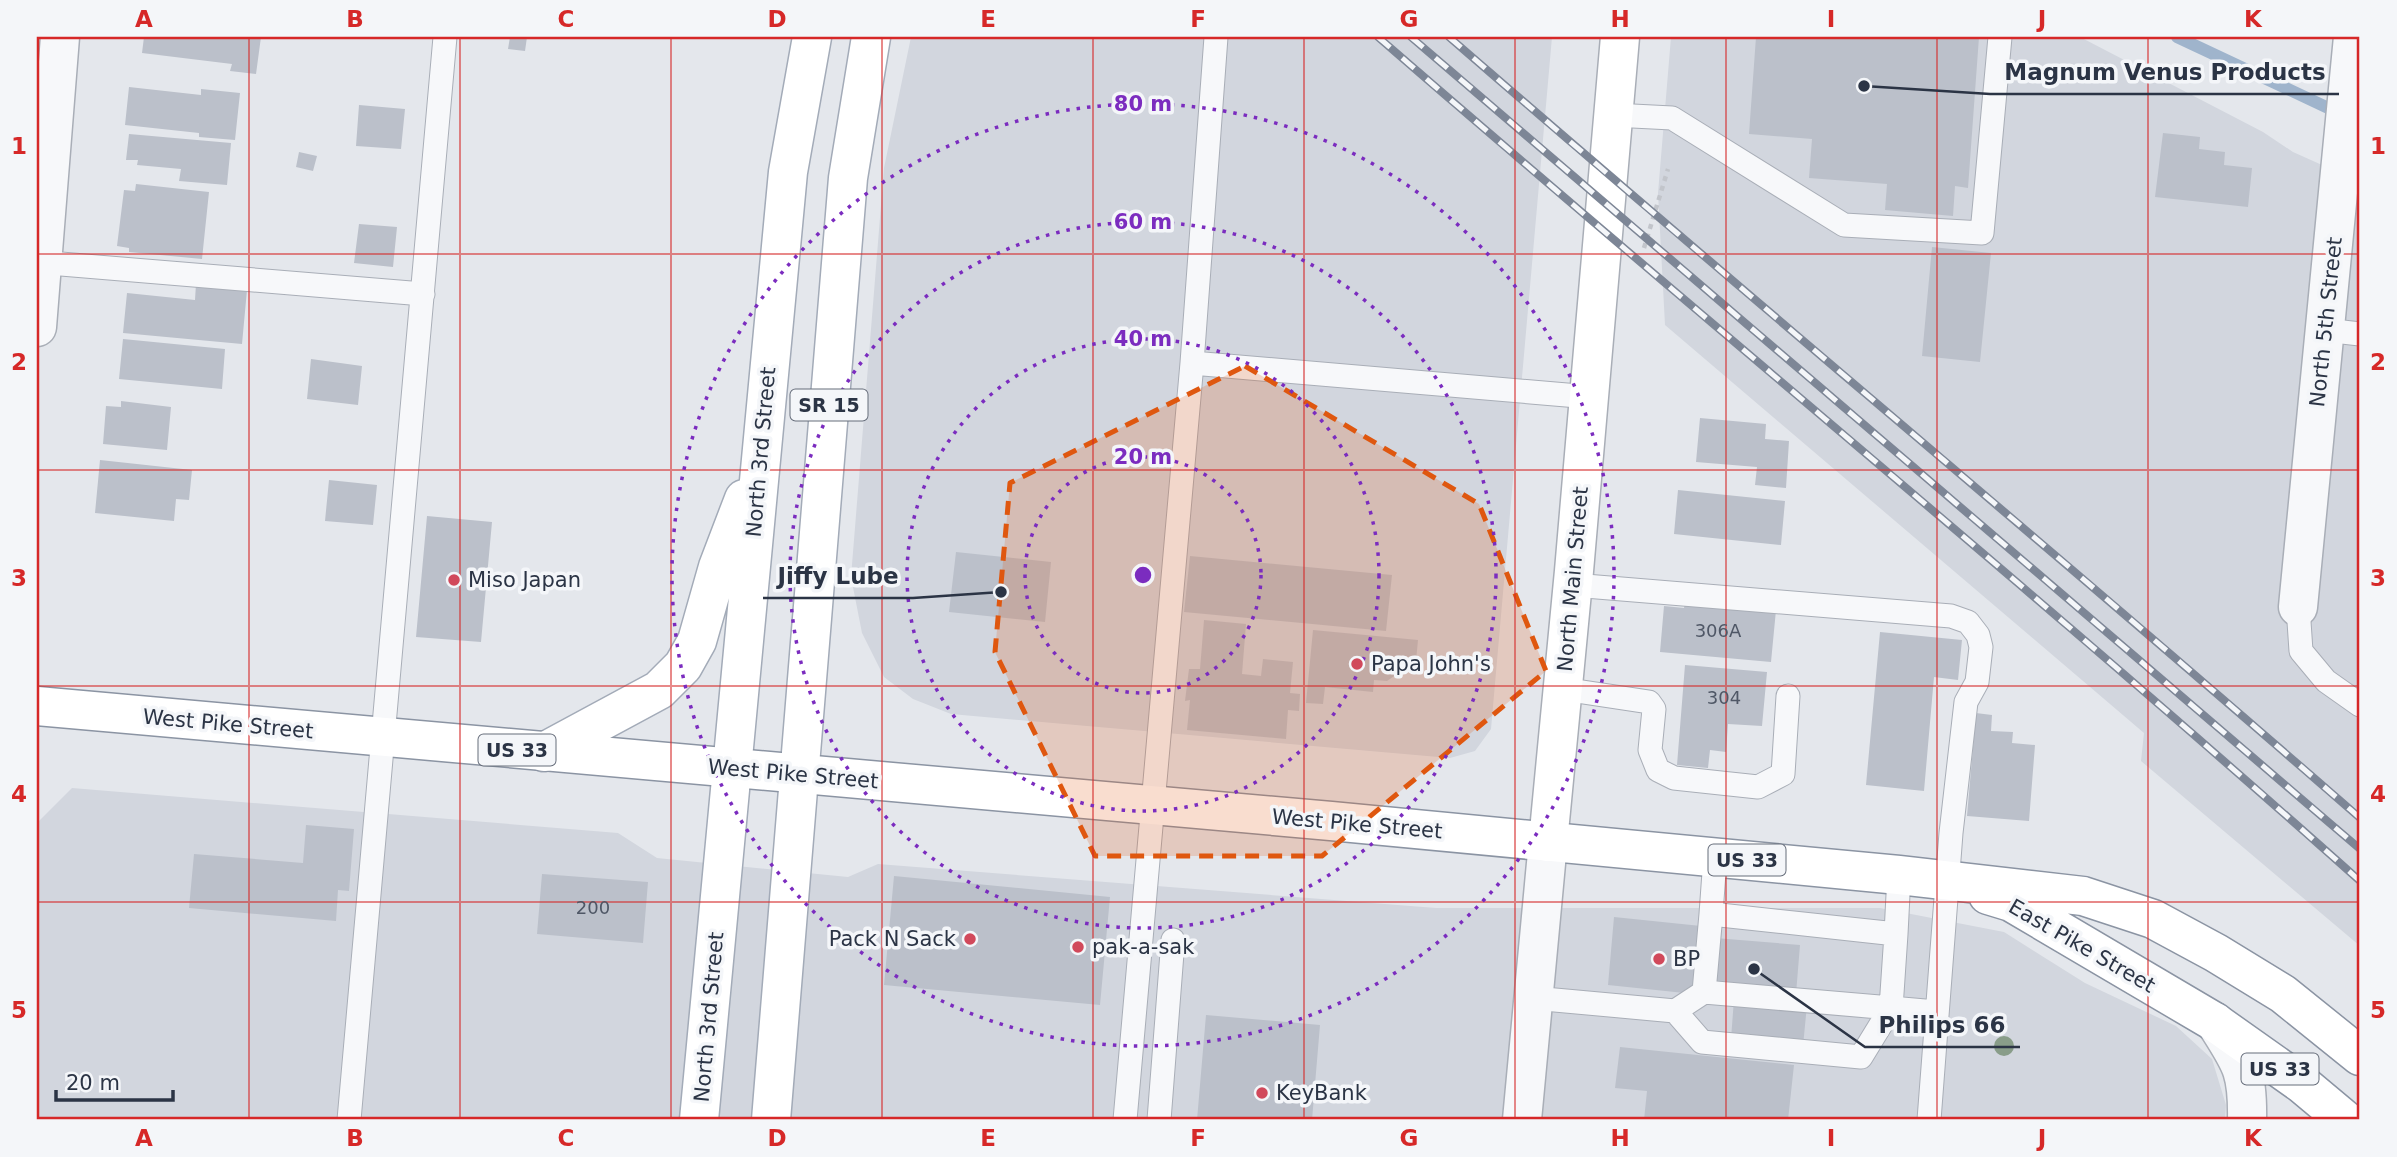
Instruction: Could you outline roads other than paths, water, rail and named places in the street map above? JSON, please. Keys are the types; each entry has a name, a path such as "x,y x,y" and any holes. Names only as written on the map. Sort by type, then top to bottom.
{"main road":[{"name":"North 3rd Street","path":"699,1120 788,172 812,37"},
{"name":"SR 15","path":"771,1120 848,178 871,37"},
{"name":"North Main Street","path":"1548,842 1590,397 1620,37"},
{"path":"544,752 659,690 683,666 697,641 718,567 761,454"},
{"name":"West Pike Street","path":"37,706 1548,842"},
{"name":"East Pike Street","path":"1548,842 1899,875 2083,896 2153,919 2283,994 2360,1056"},
{"name":"East Pike Street","path":"1946,880 2011,902 2213,1020"},
{"name":"US 33","path":"2213,1020 2302,1084 2345,1120"}],"street":[{"path":"37,327 60,37"},
{"name":"North 5th Street","path":"2298,607 2343,332 2342,170 2351,55"},
{"name":"North Main Street","path":"1522,1120 1548,842"},
{"path":"2213,1020 2242,1064 2247,1087 2247,1120"}],"lane":[{"path":"348,1120 445,37"},
{"path":"1125,1120 1192,363 1216,37"},
{"path":"1613,116 1672,118 1844,225 1982,233 2000,37"},
{"path":"40,263 423,294"},
{"path":"1192,363 1590,397"},
{"path":"1573,585 1951,616 1968,622 1978,635 1981,647 1978,682 1966,702 1946,880 1929,1120"},
{"path":"2298,607 2301,651 2326,681 2360,705"},
{"path":"1563,689 1649,702 1654,709 1650,750 1658,770 1674,778 1758,786 1783,774 1788,696"},
{"path":"1704,992 1715,858"},
{"path":"1675,1011 1702,1042 1861,1057 1891,1008 1899,875"},
{"path":"1711,914 1896,934"},
{"path":"1159,1120 1173,940"},
{"path":"1533,998 1675,1011 1704,992 1936,1012"}],"waterway":[{"path":"2177,37 2341,114"}],"railway":[{"path":"1378,37 1994,562 2360,881"},
{"path":"1411,37 2360,849"},
{"path":"1449,37 2360,818"}],"place":[{"name":"Magnum Venus Products","path":"1864,86"},
{"name":"Miso Japan","path":"454,580"},
{"name":"Jiffy Lube","path":"1001,592"},
{"name":"Papa John's","path":"1357,664"},
{"name":"Pack N Sack","path":"970,939"},
{"name":"pak-a-sak","path":"1078,947"},
{"name":"BP","path":"1659,959"},
{"name":"Philips 66","path":"1754,969"},
{"name":"KeyBank","path":"1262,1093"}]}
